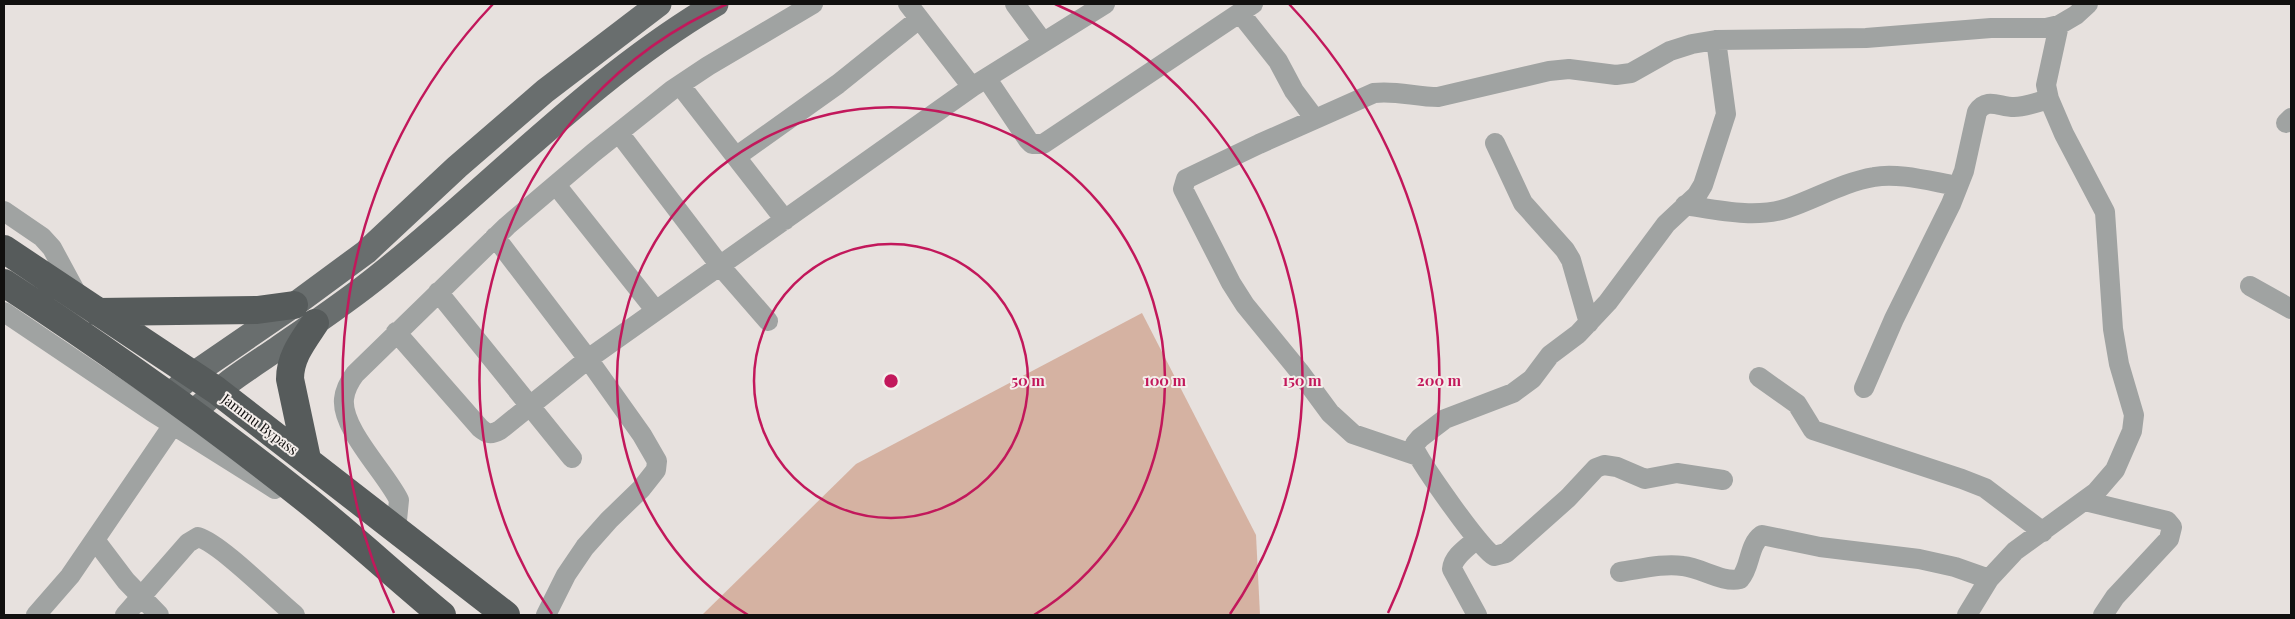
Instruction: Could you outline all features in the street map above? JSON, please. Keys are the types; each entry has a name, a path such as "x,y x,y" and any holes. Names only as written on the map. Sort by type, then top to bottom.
{"highway":[{"name":"Jammu Bypass","path":"4,249 216,390 307,459 453,576 506,615"},
{"path":"4,283 77,330 169,396 183,419 320,511 436,611"},
{"path":"90,307 257,310 294,305"},
{"path":"307,459 290,379 290,366 295,353 315,323"}],"main road":[{"path":"169,396 192,375 294,305 366,252 457,167 544,91 659,4"},
{"path":"183,419 216,390 315,323 400,258 571,109 645,51 688,20 716,4"}],"street":[{"path":"396,530 400,500 357,437 346,415 344,400 347,385 355,374 495,237 619,133 680,85 813,4"},
{"path":"1015,4 1043,42"},
{"path":"396,332 486,434 493,434 588,359 979,83 1105,4"},
{"path":"1418,456 1353,434 1330,413 1299,371 1245,305 1231,283 1183,189 1186,179 1312,114 1374,93 1383,92 1421,97 1438,97 1549,71 1569,69 1616,75 1631,73 1670,51 1692,44 1716,40 1866,38 1991,28 2046,28 2059,25 2076,15 2088,4"},
{"path":"737,156 838,84 914,12 1032,144 1043,144 1246,8 1294,90 1312,114"},
{"path":"1967,615 1989,579 2015,552 2096,492 2114,470 2128,444 2132,431 2134,415 2119,364 2113,329 2105,212 2064,134 2049,99 2046,85 2047,72 2059,25"},
{"path":"1716,40 1726,114 1703,185 1666,224 1608,302 1578,334 1550,355 1532,379 1522,388 1445,419 1415,444 1418,456 1477,539 1494,556 1506,553 1568,498 1590,472 1604,465 1616,467 1645,479 1677,474 1723,480"},
{"path":"680,85 786,220"},
{"path":"1864,388 1894,319 1951,204 1964,171 1977,112 1988,103 2018,107 2049,99"},
{"path":"619,133 721,266 768,321"},
{"path":"1495,143 1523,203 1565,250 1571,260 1589,323"},
{"path":"1685,205 1753,214 1786,209 1859,180 1876,176 1894,176 1958,186"},
{"path":"556,185 656,311"},
{"path":"4,211 42,237 52,248 90,307"},
{"path":"495,237 588,359 656,456 656,470 585,548 566,574 546,615"},
{"path":"2250,286 2291,309"},
{"path":"438,292 572,458"},
{"path":"4,312 183,419 70,576 36,615"},
{"path":"1759,377 1797,404 1813,430 1985,488 2043,532"},
{"path":"2085,501 2167,521 2172,527 2166,544 2115,597 2104,615"},
{"path":"1620,572 1672,565 1684,566 1731,579 1740,579 1745,574 1751,552 1758,538 1762,535 1820,546 1919,559 1955,567 1989,579"},
{"path":"125,615 188,543 198,537 204,539 218,550 295,615"},
{"path":"1476,615 1452,569 1452,563 1477,539"},
{"path":"95,540 140,597 159,615"}],"shaded area":[{"path":"1142,313 1256,535 1260,615 702,615 856,464"}]}
